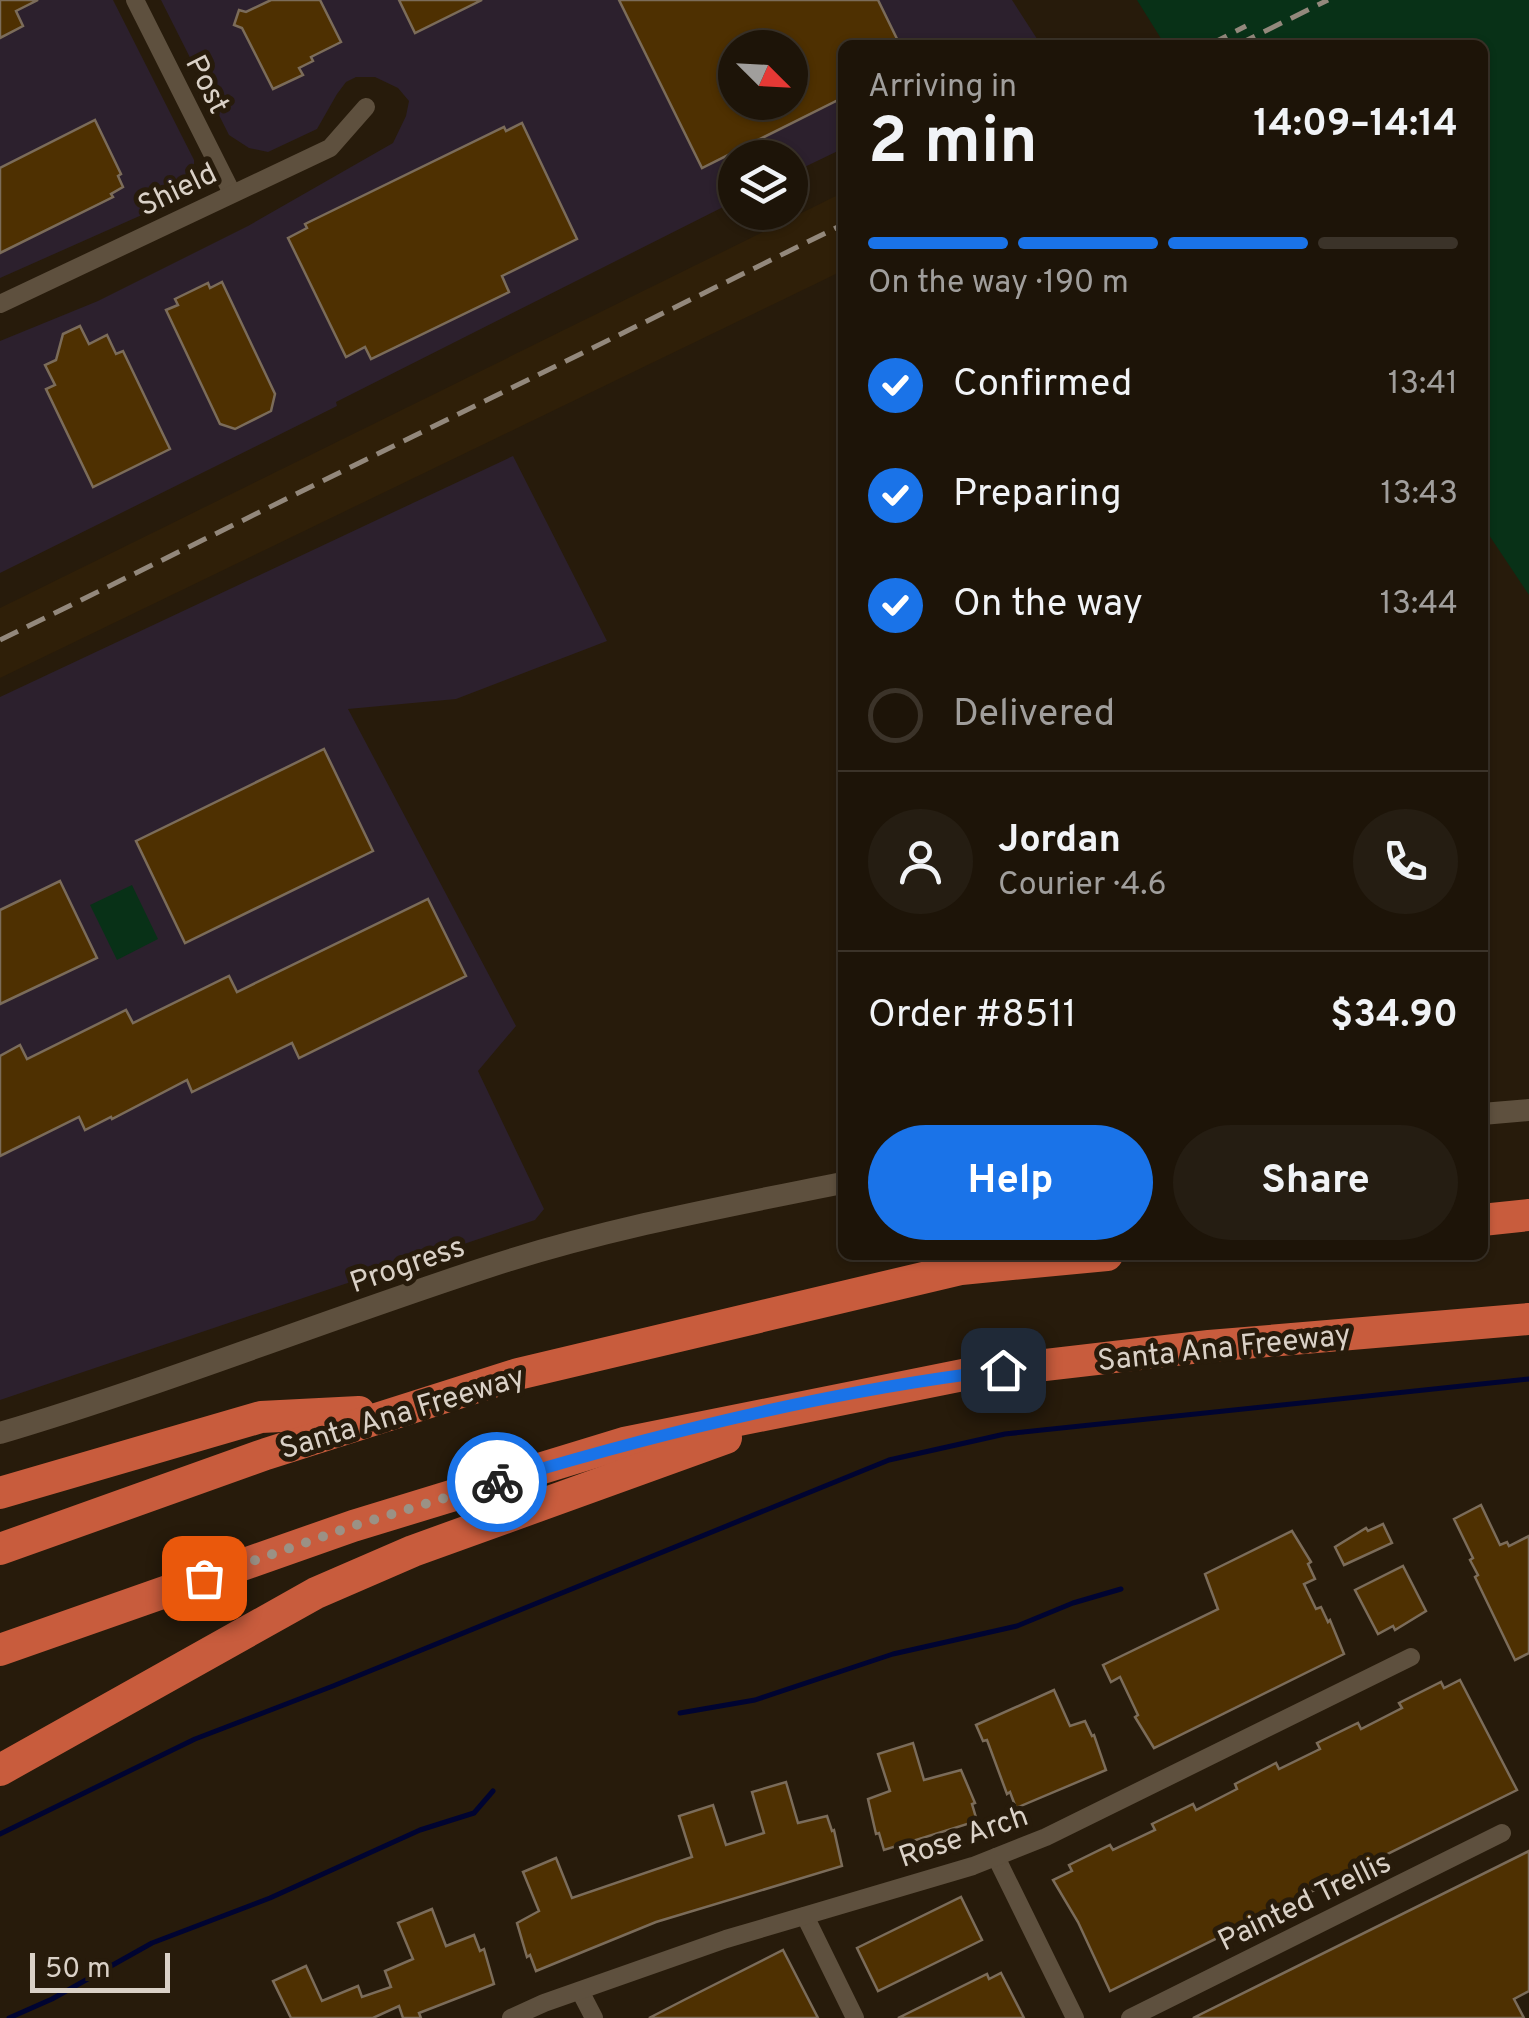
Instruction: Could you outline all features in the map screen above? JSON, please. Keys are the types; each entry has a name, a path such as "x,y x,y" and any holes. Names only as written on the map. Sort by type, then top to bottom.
{"highway":[{"path":"1488,1219 1529,1216"},
{"name":"Santa Ana Freeway","path":"0,1549 266,1454 518,1374 961,1269 1056,1260"},
{"name":"Santa Ana Freeway","path":"0,1650 353,1526 624,1443 968,1374 1190,1348 1529,1319"},
{"path":"0,1770 316,1593 413,1551 838,1398"},
{"path":"0,1493 261,1417 404,1410"},
{"path":"0,1662 92,1618"}],"street":[{"name":"Post","path":"135,0 232,193"},
{"name":"Shield","path":"0,304 330,148 366,108"},
{"path":"1488,1113 1529,1110"},
{"name":"Progress","path":"0,1434 96,1405 490,1266 622,1228 838,1184"},
{"name":"Rose Arch","path":"512,2018 580,1990 996,1857 1046,1837 1411,1657"},
{"name":"Painted Trellis","path":"1130,2018 1502,1833"},
{"path":"996,1857 1075,2018"},
{"path":"805,1916 856,2018"},
{"path":"580,1990 594,2018"}],"shaded area":[{"path":"0,0 113,0 194,160 194,171 191,186 180,198 0,278"},
{"path":"161,0 1012,0 1038,40 838,40 838,151 808,165 808,140 718,140 718,210 336,402 337,406 0,573 0,341 98,301 248,226 393,143 409,101 398,88 375,77 356,77 337,94 317,129 268,152 249,148 229,135"},
{"path":"838,195 838,273 0,678 0,608 767,230 808,230 808,210"},
{"path":"513,456 607,641 456,699 348,709 516,1026 478,1071 544,1209 535,1220 0,1400 0,697"}],"green space":[{"path":"1137,0 1529,0 1529,595 1488,534 1488,40 1162,40"},
{"path":"132,885 158,939 117,960 90,905"}],"building":[{"path":"0,0 38,0 16,11 23,26 0,38"},
{"path":"271,0 320,0 341,42 311,57 313,61 299,68 303,75 273,89 242,28 234,25 239,10 246,12"},
{"path":"399,0 482,0 415,33"},
{"path":"619,0 878,0 898,40 838,40 838,100 808,115 808,30 718,30 718,120 798,120 758,140 718,140 718,160 702,168"},
{"path":"95,120 121,174 118,176 123,187 111,194 113,197 0,253 0,168"},
{"path":"522,123 577,239 502,276 509,292 371,359 365,347 346,357 288,238 307,228 305,224 504,127 506,131"},
{"path":"222,282 275,394 271,411 235,429 220,424 166,310 178,305 175,299 208,283 210,288"},
{"path":"80,326 89,344 107,335 116,354 123,351 170,449 93,487 46,389 55,385 45,365 56,360 63,334"},
{"path":"324,749 373,851 185,943 136,841"},
{"path":"60,881 97,958 0,1004 0,910"},
{"path":"428,899 466,976 299,1058 292,1043 192,1092 187,1080 85,1130 79,1117 0,1156 0,1056 20,1045 27,1059 126,1010 133,1023 229,976 237,992"},
{"path":"1481,1505 1500,1545 1507,1542 1509,1546 1529,1536 1529,1653 1515,1660 1475,1577 1478,1575 1470,1560 1473,1558 1454,1519"},
{"path":"1383,1524 1392,1543 1344,1565 1335,1547 1366,1528 1368,1531"},
{"path":"1292,1531 1311,1562 1308,1564 1315,1579 1304,1584 1316,1609 1321,1607 1330,1620 1344,1654 1154,1748 1135,1717 1138,1715 1120,1677 1111,1682 1103,1665 1218,1609 1205,1574"},
{"path":"1403,1566 1426,1611 1395,1630 1393,1626 1378,1634 1355,1590"},
{"path":"1460,1680 1517,1790 1110,1991 1078,1922 1053,1880 1072,1871 1069,1865 1110,1845 1113,1850 1155,1830 1152,1824 1193,1804 1196,1810 1276,1763 1279,1769 1320,1749 1317,1743 1358,1723 1361,1729 1402,1708 1399,1703 1441,1682 1444,1688"},
{"path":"1054,1690 1070,1726 1085,1721 1106,1770 1016,1808 987,1740 983,1741 976,1725"},
{"path":"913,1743 924,1780 961,1770 975,1803 972,1804 977,1821 884,1850 868,1799 890,1791 878,1754"},
{"path":"786,1782 798,1823 827,1816 842,1866 656,1922 536,1971 530,1955 527,1957 517,1923 539,1911 523,1872 556,1858 572,1898 692,1857 679,1816 713,1805 726,1845 764,1833 752,1792"},
{"path":"1529,1851 1529,1991 1514,1999 1524,2018 1193,2018"},
{"path":"961,1897 982,1940 878,1991 857,1948"},
{"path":"432,1909 446,1946 474,1935 480,1951 484,1949 494,1984 419,2013 421,2018 403,2018 399,2006 373,2018 291,2018 273,1981 306,1966 322,2001 358,1986 362,1997 391,1987 385,1971 413,1959 398,1923"},
{"path":"783,1950 818,2018 649,2018 684,2000"},
{"path":"1001,1973 1024,2018 898,2018 987,1974 989,1979"}],"waterway":[{"path":"0,1834 195,1739 889,1460 1005,1434 1529,1379"},
{"path":"680,1713 755,1700 893,1654 1017,1626 1121,1589"},
{"path":"9,2018 52,1999 152,1943 270,1898 420,1830 474,1813 493,1791"}],"railway":[{"path":"1247,40 1328,0"},
{"path":"1219,40 1246,26"},
{"path":"0,640 838,227"}],"way so far":[{"path":"204,1578 353,1526 497,1482"}],"route":[{"path":"497,1482 624,1443 838,1398 1003,1370"}]}
